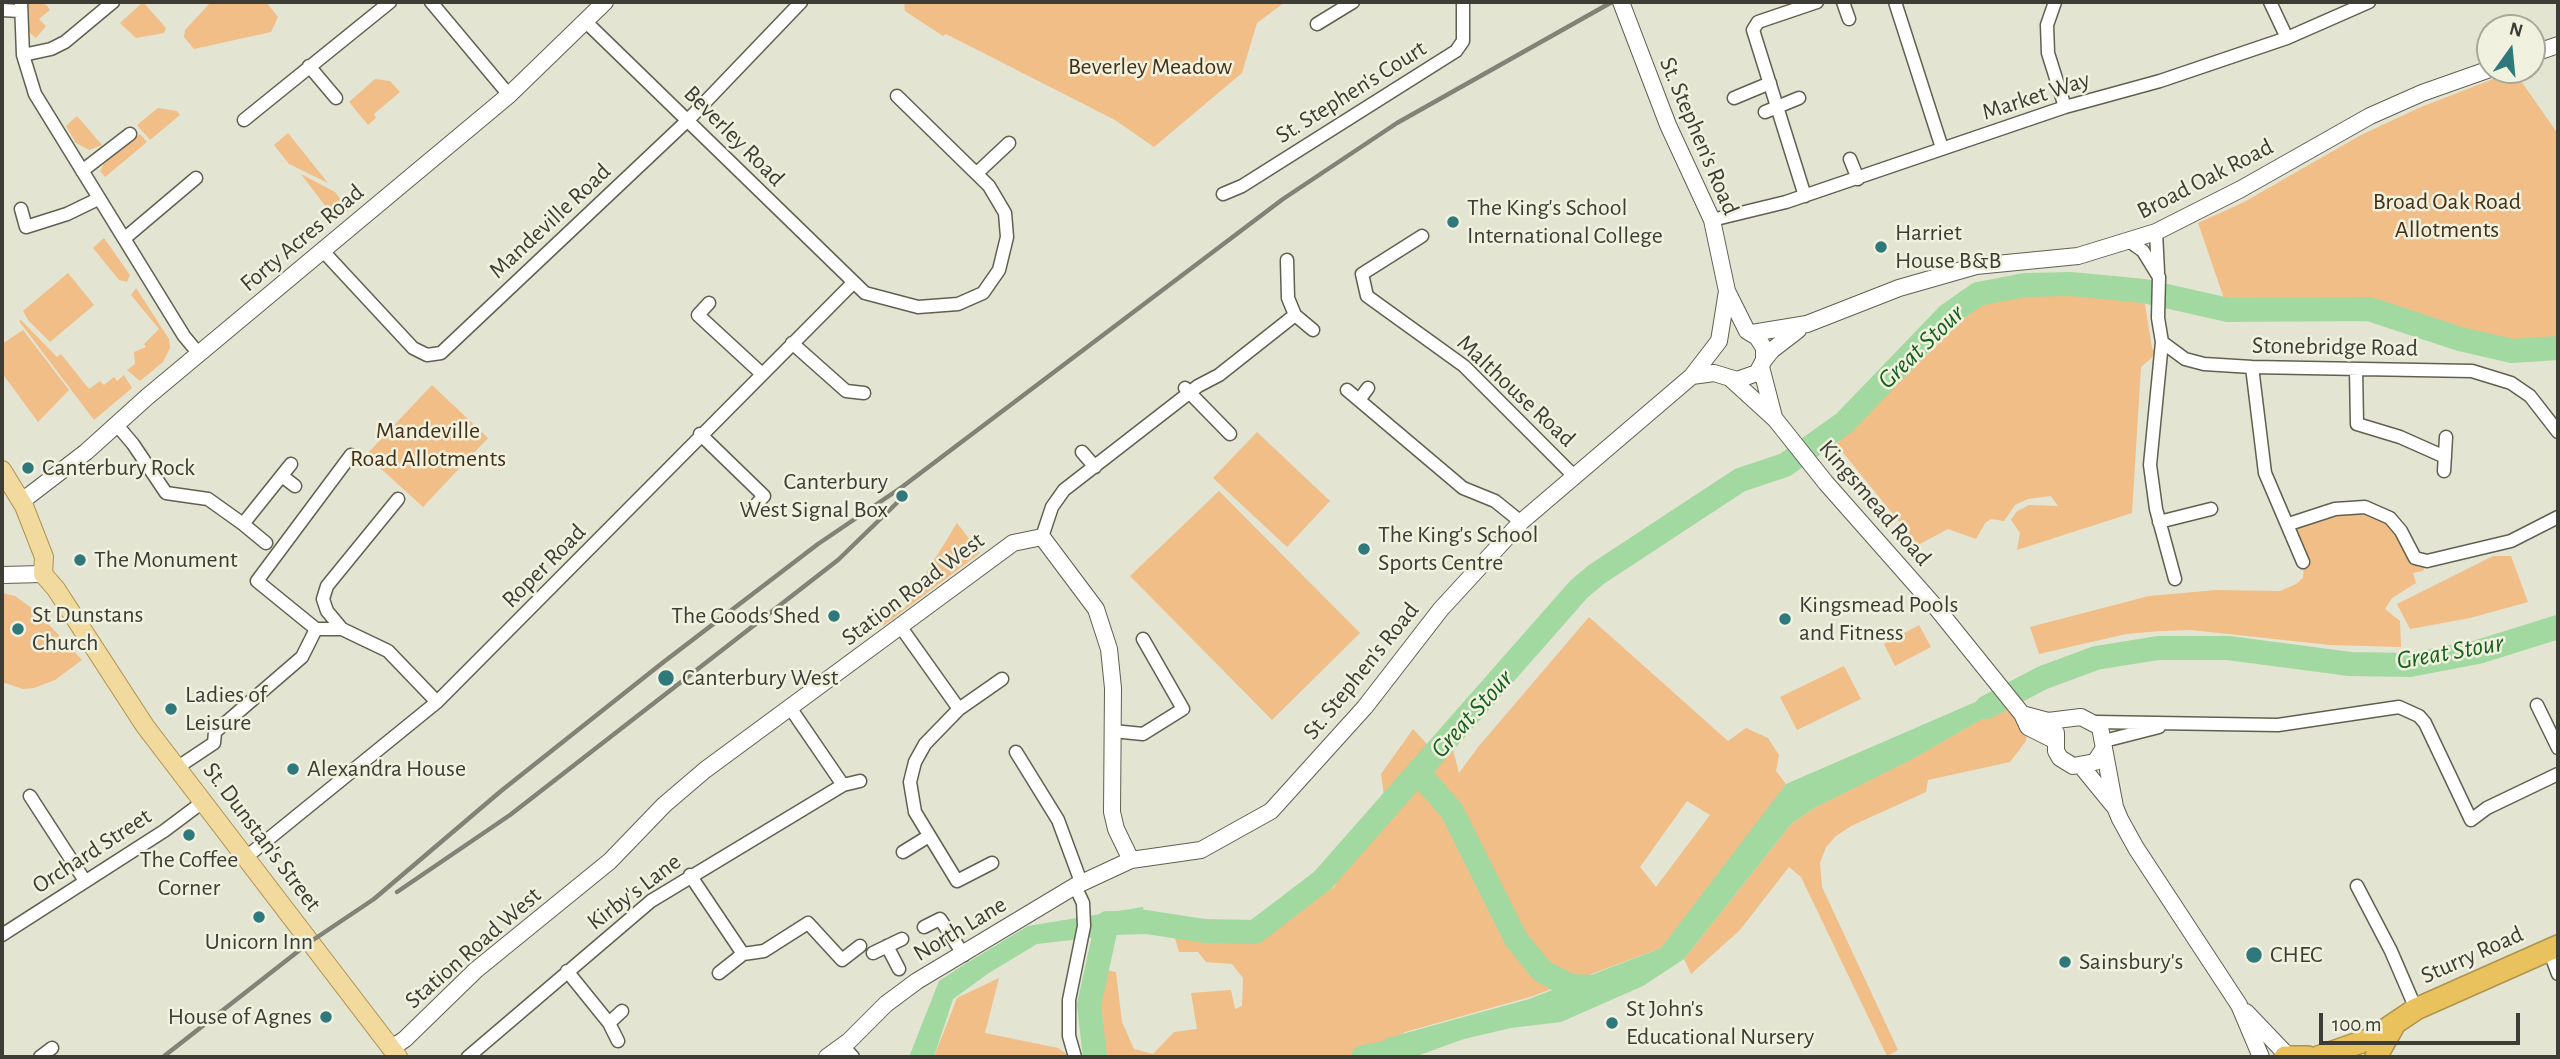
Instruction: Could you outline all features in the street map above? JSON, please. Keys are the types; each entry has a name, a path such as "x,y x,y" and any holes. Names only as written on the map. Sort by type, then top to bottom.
{"highway":[{"name":"Sturry Road","path":"2374,1047 2396,1022 2416,1009 2554,948"},
{"path":"2318,1057 2374,1047"},
{"path":"2353,1057 2374,1047"}],"main road":[{"name":"Forty Acres Road","path":"22,502 86,452 198,354 509,95 605,2"},
{"name":"St. Stephen's Road","path":"1621,2 1668,125 1712,220 1727,291 1749,332 1764,348 1763,364"},
{"name":"Broad Oak Road","path":"1763,364 1782,340 1807,324 1899,288 1976,265 2078,256 2156,232 2241,189 2370,116 2421,93 2476,74"},
{"name":"St. Stephen's Road","path":"1727,291 1715,362 1728,377"},
{"name":"Broad Oak Road","path":"1749,332 1807,324"},
{"path":"1717,343 1731,331 1749,332"},
{"name":"St. Stephen's Road","path":"1131,860 1201,850 1270,811 1364,706 1441,609 1521,522 1692,376 1717,343"},
{"path":"1692,376 1714,373 1744,380 1763,364"},
{"name":"Kingsmead Road","path":"1763,364 1775,419"},
{"name":"Kingsmead Road","path":"1728,377 1775,419 1985,667 2021,713 2028,727 2054,740 2060,758 2073,766 2082,767 2115,807 2136,848 2239,1005 2261,1057"},
{"path":"2,470 22,502 44,557 43,574 2,575"},
{"path":"1042,537 1096,609 1109,649 1113,731 1112,812 1116,828 1131,860"},
{"name":"Station Road West","path":"395,1053 405,1039 476,970 610,860 664,805 705,770 1013,543 1042,537"},
{"name":"St. Dunstan's Street","path":"43,574 56,589 145,726 395,1053"},
{"path":"2021,713 2048,721 2081,717 2095,722"},
{"path":"2054,740 2056,732 2066,720"},
{"name":"Kingsmead Road","path":"2095,722 2104,744 2115,807"},
{"path":"2082,767 2095,761 2104,744"},
{"name":"North Lane","path":"827,1057 848,1052 905,978 964,955 1078,884 1131,860"},
{"name":"Kingsmead Road","path":"2239,1005 2294,1057"}],"street":[{"path":"23,55 51,49 65,42 113,2"},
{"path":"244,120 390,2"},
{"path":"431,2 509,95"},
{"name":"Mandeville Road","path":"322,250 413,348 426,355 441,353 688,120 801,2"},
{"path":"1317,24 1353,2"},
{"name":"St. Stephen's Court","path":"1223,194 1242,187 1456,51 1463,41 1463,2"},
{"path":"1805,195 1780,107 1753,30 1758,22 1817,2"},
{"path":"1843,2 1849,19"},
{"path":"1895,2 1942,148"},
{"path":"2055,2 2047,25 2048,53 2065,107"},
{"path":"2270,2 2287,38"},
{"name":"Market Way","path":"1712,220 1858,179 2065,107 2160,80 2287,38 2369,2"},
{"path":"2,10 20,6 23,55 35,94 184,336 198,354"},
{"name":"Beverley Road","path":"585,21 865,293 918,307 958,304 983,293 999,270 1007,224 1000,200 977,173 897,96"},
{"path":"309,66 336,98"},
{"path":"1734,98 1770,83"},
{"path":"1765,112 1799,98"},
{"path":"82,171 130,134"},
{"path":"977,173 1009,143"},
{"path":"1850,159 1858,179"},
{"path":"125,238 196,178"},
{"path":"21,209 26,227 67,214 99,199"},
{"path":"2156,232 2158,318 2162,342 2150,465 2159,522 2175,579"},
{"name":"Malthouse Road","path":"1422,236 1362,274 1367,296 1464,366 1574,475"},
{"path":"2129,241 2143,251 2159,276"},
{"path":"1286,260 1288,298 1295,314 1312,330"},
{"name":"Roper Road","path":"245,858 437,702 853,283"},
{"path":"709,303 698,315 761,374"},
{"path":"1042,537 1052,507 1064,490 1191,389 1219,375 1295,314"},
{"name":"Stonebridge Road","path":"2162,342 2185,359 2204,364 2252,368 2472,371 2511,383 2530,396 2558,432"},
{"path":"792,343 846,391 864,393"},
{"path":"2252,368 2265,473 2303,562"},
{"path":"2356,369 2357,424 2400,437 2445,457"},
{"path":"1359,400 1368,388"},
{"path":"1191,389 1230,434"},
{"path":"1347,390 1464,488 1496,501 1521,522"},
{"path":"116,424 166,493 208,499 266,543"},
{"path":"701,434 764,496 753,508"},
{"path":"2444,471 2446,437"},
{"path":"1082,452 1095,467"},
{"path":"342,629 316,629 257,581 351,455"},
{"path":"243,524 291,464"},
{"path":"282,476 295,486"},
{"path":"398,499 327,586 323,599 327,611 342,629 388,651 437,702"},
{"path":"2289,524 2335,509 2365,507 2390,518 2401,531 2415,558 2425,566 2511,541 2558,517"},
{"path":"2159,522 2211,509"},
{"path":"900,626 960,709"},
{"path":"178,767 214,743 215,732 302,657 316,629"},
{"path":"1113,731 1143,734 1184,709 1143,639"},
{"path":"992,863 957,881 911,801 912,772 925,744 960,709 1002,679"},
{"path":"2537,705 2558,748"},
{"path":"2095,722 2278,726 2385,708 2411,711 2425,723 2471,820 2487,808 2558,774"},
{"path":"791,709 843,785"},
{"path":"2104,744 2187,722"},
{"path":"1016,752 1058,820 1078,884 1083,912 1081,944 1069,1000 1069,1036 1075,1057"},
{"name":"Kirby's Lane","path":"468,1057 651,901 843,785 860,781"},
{"path":"30,796 85,881"},
{"name":"Orchard Street","path":"2,935 164,831 204,801"},
{"path":"903,852 929,836"},
{"path":"690,875 743,954"},
{"path":"2357,886 2391,951 2416,1009"},
{"path":"924,927 940,919 964,955"},
{"path":"719,973 743,954 764,951 808,923 842,960 860,946"},
{"path":"873,953 902,939"},
{"path":"887,946 905,978"},
{"path":"2554,948 2558,974"},
{"path":"567,971 609,1023 618,1041"},
{"path":"609,1023 622,1011"},
{"path":"40,1057 52,1048"}],"green space":[{"path":"27,2 44,2 50,10 39,19 46,26 36,38 28,31"},
{"path":"143,2 166,28 164,33 136,38 120,23"},
{"path":"211,2 266,2 278,17 271,32 194,49 184,37 185,30"},
{"name":"Beverley Meadow","path":"904,2 1285,2 1257,23 1242,73 1154,147 1115,120 946,34 943,36 905,11"},
{"path":"375,79 390,81 400,92 374,114 376,118 368,125 349,102"},
{"name":"Broad Oak Road Allotments","path":"2480,84 2523,84 2558,134 2558,343 2513,347 2460,336 2369,306 2227,307 2198,223 2244,202 2361,135 2421,107"},
{"path":"158,108 177,111 180,115 150,140 137,125"},
{"path":"77,116 102,145 89,150 76,143 66,126"},
{"path":"288,133 328,183 289,164 274,145"},
{"path":"140,134 147,142 105,177 100,171 104,164"},
{"path":"301,174 335,192 349,210 336,220"},
{"path":"104,238 130,275 127,282 119,280 93,248"},
{"path":"68,273 94,305 50,342 28,320 23,311"},
{"path":"136,288 169,339 170,348 163,362 140,381 127,370 135,364 134,352 146,347 144,344 159,329 131,295"},
{"path":"2048,290 2144,298 2152,348 2157,353 2141,367 2132,513 2017,550 2020,533 2011,520 2016,512 2029,505 2058,506 2051,496 2028,499 2015,505 2004,521 1991,519 1985,523 1976,539 1948,529 1918,545 1836,444 1973,310 1998,296"},
{"path":"21,320 57,357 61,354 89,389 100,381 104,385 114,377 117,381 124,375 132,388 94,420 19,321"},
{"path":"23,330 69,390 38,422 2,373 2,344"},
{"name":"Mandeville Road Allotments","path":"432,385 488,438 423,507 366,455"},
{"path":"1257,432 1330,501 1287,547 1213,478"},
{"path":"1219,491 1360,633 1272,720 1130,576"},
{"path":"2377,511 2409,548 2427,561 2423,571 2413,573 2416,583 2392,598 2385,609 2400,621 2401,647 2330,645 2191,630 2126,634 2039,654 2030,627 2149,596 2216,590 2280,591 2303,578 2304,566 2289,524 2312,517"},
{"path":"957,523 980,553 883,626 884,616 904,609"},
{"path":"2493,556 2511,556 2528,602 2470,618 2410,629 2397,604"},
{"path":"2,593 15,596 37,612 82,660 55,680 34,688 23,689 2,682"},
{"path":"1589,617 1728,741 1746,728 1768,738 1779,755 1776,771 1786,784 1730,865 1661,948 1530,997 1405,1032 1369,1057 1100,1057 1093,1005 1100,969 1116,972 1122,1022 1134,1049 1153,1054 1174,1032 1197,1029 1191,993 1231,990 1235,1009 1242,1006 1243,978 1232,964 1206,962 1198,952 1179,952 1173,931 1215,938 1258,936 1334,887 1364,837 1387,818 1381,774 1413,729 1440,758 1452,746 1459,773","holes":["1687,801 1710,815 1656,887 1640,867"]},
{"path":"1919,625 1931,647 1895,666 1884,644"},
{"path":"1844,666 1861,699 1797,730 1780,697"},
{"path":"2012,702 2028,727 2026,741 2010,762 1928,780 1926,792 1851,826 1836,836 1826,847 1820,863 1822,887 1898,1050 1887,1056 1801,877 1789,867 1740,930 1691,974 1684,959 1792,823 1819,805 1910,760"},
{"path":"999,978 985,1033 1058,1048 1071,1057 934,1057 957,998"}],"shaded area":[{"path":"2003,690 2012,702 1909,761 1816,807 1792,823 1684,959 1643,986 1561,1022 1511,1028 1464,1039 1414,1057 1378,1057 1384,1039 1529,999 1661,948 1786,784"},
{"path":"1143,907 1148,931 1037,944 989,973 953,999 934,1057 909,1057 939,981 965,964 1028,926"}],"waterway":[{"name":"Great Stour","path":"1112,923 1146,922 1205,931 1255,932 1323,880 1579,589 1597,574 1740,480 1785,465 1844,423 1948,315 1978,294 2025,285 2071,284 2144,291 2228,310 2369,309 2460,339 2512,351 2558,348"},
{"name":"Great Stour","path":"1987,707 2042,678 2096,658 2158,648 2228,648 2350,664 2410,665 2478,652 2558,627"},
{"name":"Great Stour","path":"1419,773 1452,811 1516,939 1542,971 1570,986 1597,987"},
{"name":"Great Stour","path":"1095,1057 1089,1005 1107,923"},
{"name":"Great Stour","path":"1363,1057 1411,1048"}],"railway":[{"path":"163,1057 310,942 374,899 501,791 661,664 818,544 902,487 1283,199 1397,123 1612,2"},
{"path":"397,892 510,815 838,560 906,494"}],"place":[{"name":"The King's School International College","path":"1453,222"},
{"name":"Harriet House B&B","path":"1881,247"},
{"name":"Canterbury Rock","path":"28,468"},
{"name":"Canterbury West Signal Box","path":"902,496"},
{"name":"The King's School Sports Centre","path":"1364,549"},
{"name":"The Monument","path":"80,560"},
{"name":"The Goods Shed","path":"834,616"},
{"name":"Kingsmead Pools and Fitness","path":"1785,619"},
{"name":"St Dunstans Church","path":"18,629"},
{"name":"Canterbury West","path":"666,678"},
{"name":"Ladies of Leisure","path":"171,709"},
{"name":"Alexandra House","path":"293,769"},
{"name":"The Coffee Corner","path":"189,835"},
{"name":"Unicorn Inn","path":"259,917"},
{"name":"CHEC","path":"2254,955"},
{"name":"Sainsbury's","path":"2065,962"},
{"name":"House of Agnes","path":"326,1017"},
{"name":"St John's Educational Nursery","path":"1612,1023"}]}
